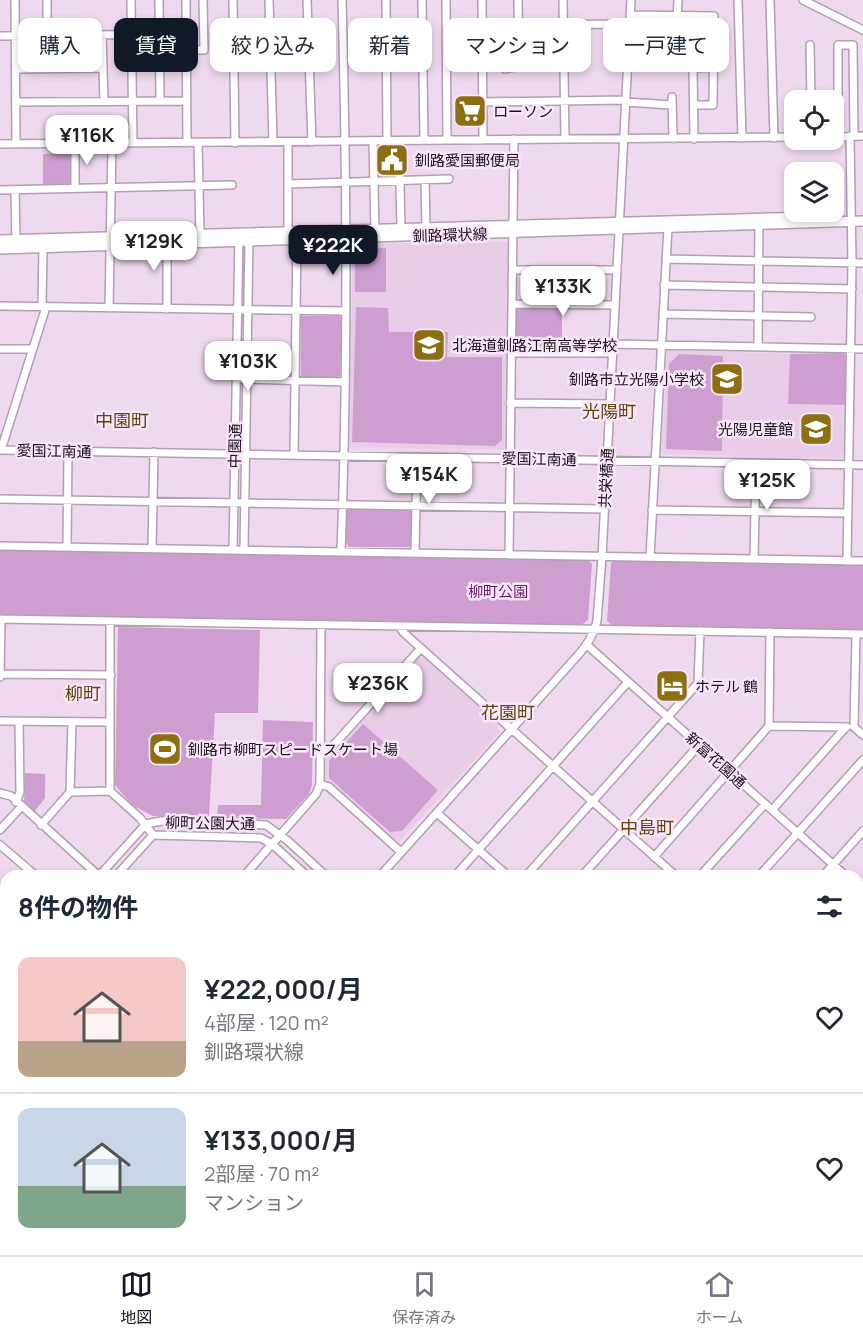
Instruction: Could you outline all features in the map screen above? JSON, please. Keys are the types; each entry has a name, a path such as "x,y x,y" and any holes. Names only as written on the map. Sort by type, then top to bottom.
{"main road":[{"name":"釧路環状線","path":"0,240 167,241 244,238 288,232 346,235 852,218 863,215"},
{"name":"釧路環状線","path":"852,218 863,221"},
{"name":"釧路環状線","path":"619,225 668,227 759,221"},
{"name":"釧路環状線","path":"167,241 200,235 297,240 375,230 426,228 513,230"},
{"name":"釧路環状線","path":"0,249 43,249 109,242"}],"street":[{"path":"15,0 16,144"},
{"path":"47,0 47,18"},
{"path":"131,0 132,18"},
{"path":"159,0 160,18"},
{"path":"186,0 186,18"},
{"path":"198,50 204,50 203,0"},
{"path":"233,0 235,143"},
{"path":"270,0 273,142"},
{"path":"307,0 312,142"},
{"path":"341,551 345,456 346,235 342,0"},
{"path":"386,0 387,141"},
{"path":"422,0 424,140"},
{"path":"446,0 447,140"},
{"path":"482,0 482,18"},
{"path":"518,0 519,18"},
{"path":"562,0 563,18"},
{"name":"共栄橋通","path":"630,18 631,0"},
{"path":"677,16 678,0"},
{"path":"738,0 742,138"},
{"path":"770,0 774,138"},
{"path":"803,0 863,30"},
{"path":"630,15 714,16 714,18"},
{"path":"104,101 102,35 114,35"},
{"path":"0,36 15,36"},
{"path":"810,45 811,90"},
{"path":"837,90 838,45 853,45 852,289 847,561"},
{"path":"16,69 103,68"},
{"path":"132,72 132,143"},
{"path":"160,72 160,101"},
{"path":"186,72 187,143"},
{"path":"482,72 483,140"},
{"path":"564,72 565,139"},
{"name":"共栄橋通","path":"385,870 587,645 595,630 602,556 626,72"},
{"path":"693,72 694,139"},
{"path":"694,105 713,105 713,72"},
{"path":"16,102 187,101"},
{"path":"483,102 672,101 673,139"},
{"path":"844,136 863,136"},
{"path":"0,144 784,138"},
{"path":"509,555 514,139"},
{"path":"373,141 375,230"},
{"path":"399,141 401,229"},
{"path":"288,142 288,232"},
{"path":"198,143 200,235"},
{"path":"75,144 75,188"},
{"path":"109,308 112,144"},
{"path":"425,180 426,228"},
{"path":"288,184 449,180"},
{"path":"0,190 232,185"},
{"path":"15,190 16,240"},
{"path":"758,346 759,221"},
{"path":"650,557 668,227"},
{"name":"中園通","path":"233,550 238,309 244,238"},
{"name":"中園通","path":"244,238 248,310 244,550"},
{"path":"294,455 297,240"},
{"path":"167,241 167,309"},
{"path":"0,450 33,349 44,307 43,249"},
{"path":"666,259 863,263"},
{"path":"513,270 617,270"},
{"path":"664,285 852,289"},
{"path":"512,304 615,305"},
{"path":"0,306 345,311"},
{"path":"663,314 812,317"},
{"path":"613,344 863,349"},
{"path":"0,349 33,349"},
{"path":"511,353 612,353"},
{"path":"236,379 345,382"},
{"path":"510,403 609,404"},
{"name":"愛国江南通","path":"0,450 863,465"},
{"path":"67,547 68,451"},
{"path":"152,548 154,452"},
{"path":"416,553 417,457"},
{"path":"754,558 756,463"},
{"path":"0,499 604,509"},
{"path":"652,510 848,513"},
{"path":"0,546 863,561"},
{"path":"111,675 0,676 0,620 859,634 859,695 854,727"},
{"path":"110,621 110,791"},
{"path":"248,870 316,794 320,784 321,625"},
{"path":"399,627 669,870"},
{"path":"531,870 698,683 700,631"},
{"path":"654,856 769,726 770,632"},
{"name":"新富花園通","path":"587,645 840,870"},
{"path":"319,750 331,748 421,648"},
{"path":"460,870 628,682"},
{"path":"0,721 110,722"},
{"path":"0,830 18,804 20,792 19,721"},
{"path":"41,825 70,792 72,722"},
{"path":"769,726 854,727 863,735"},
{"path":"772,810 846,727"},
{"path":"587,870 699,745"},
{"path":"764,870 863,760"},
{"path":"320,784 329,787 401,852"},
{"path":"70,792 110,791 146,824 153,835"},
{"path":"0,794 11,796 92,870"},
{"path":"705,870 765,804"},
{"path":"437,813 501,870"},
{"name":"柳町公園大通","path":"104,870 146,824 161,821 262,823 280,835 319,870"},
{"path":"828,870 863,831"},
{"name":"柳町公園大通","path":"121,870 153,835 257,838 272,844 300,870"},
{"path":"0,845 29,870"}],"shaded area":[{"name":"北海道釧路江南高等学校","path":"509,242 504,450 349,447 353,244"},
{"name":"釧路市立光陽小学校","path":"667,350 790,354 788,404 846,405 844,453 839,458 662,454"},
{"path":"423,657 496,721 499,733 398,843 325,779 326,756 333,754 416,658"}],"green space":[{"path":"72,153 72,185 43,185 43,154"},
{"path":"355,248 386,248 386,292 355,292"},
{"path":"519,306 562,307 562,349 514,348 515,310"},
{"path":"356,307 388,308 389,332 448,332 447,357 502,357 502,440 495,446 352,442"},
{"path":"301,316 340,316 342,320 340,376 338,378 301,376"},
{"path":"843,353 847,357 846,405 788,404 790,354"},
{"path":"679,354 723,356 722,451 666,449 669,364"},
{"path":"347,509 413,510 412,545 409,547 349,547 346,543"},
{"name":"柳町公園","path":"0,550 588,560 592,564 588,620 580,626 0,615"},
{"path":"616,560 863,564 863,630 613,626 607,621 611,563"},
{"name":"釧路市柳町スピードスケート場","path":"118,627 260,630 258,713 215,713 209,816 153,816 132,805 115,785"},
{"path":"263,720 313,722 312,785 309,794 286,819 217,818 218,805 261,805"},
{"path":"363,724 438,790 402,831 390,832 329,778 329,761"},
{"path":"25,773 45,774 45,798 34,812 24,804"}],"place":[{"name":"ローソン","path":"470,111"},
{"name":"釧路愛国郵便局","path":"392,160"},
{"name":"北海道釧路江南高等学校","path":"429,345"},
{"name":"釧路市立光陽小学校","path":"727,379"},
{"name":"光陽児童館","path":"816,429"},
{"name":"ホテル 鶴","path":"672,686"},
{"name":"釧路市柳町スピードスケート場","path":"165,749"}],"district":[{"name":"光陽町","path":"609,411"},
{"name":"中園町","path":"122,420"},
{"name":"柳町","path":"83,693"},
{"name":"花園町","path":"508,712"},
{"name":"中島町","path":"647,827"}]}
